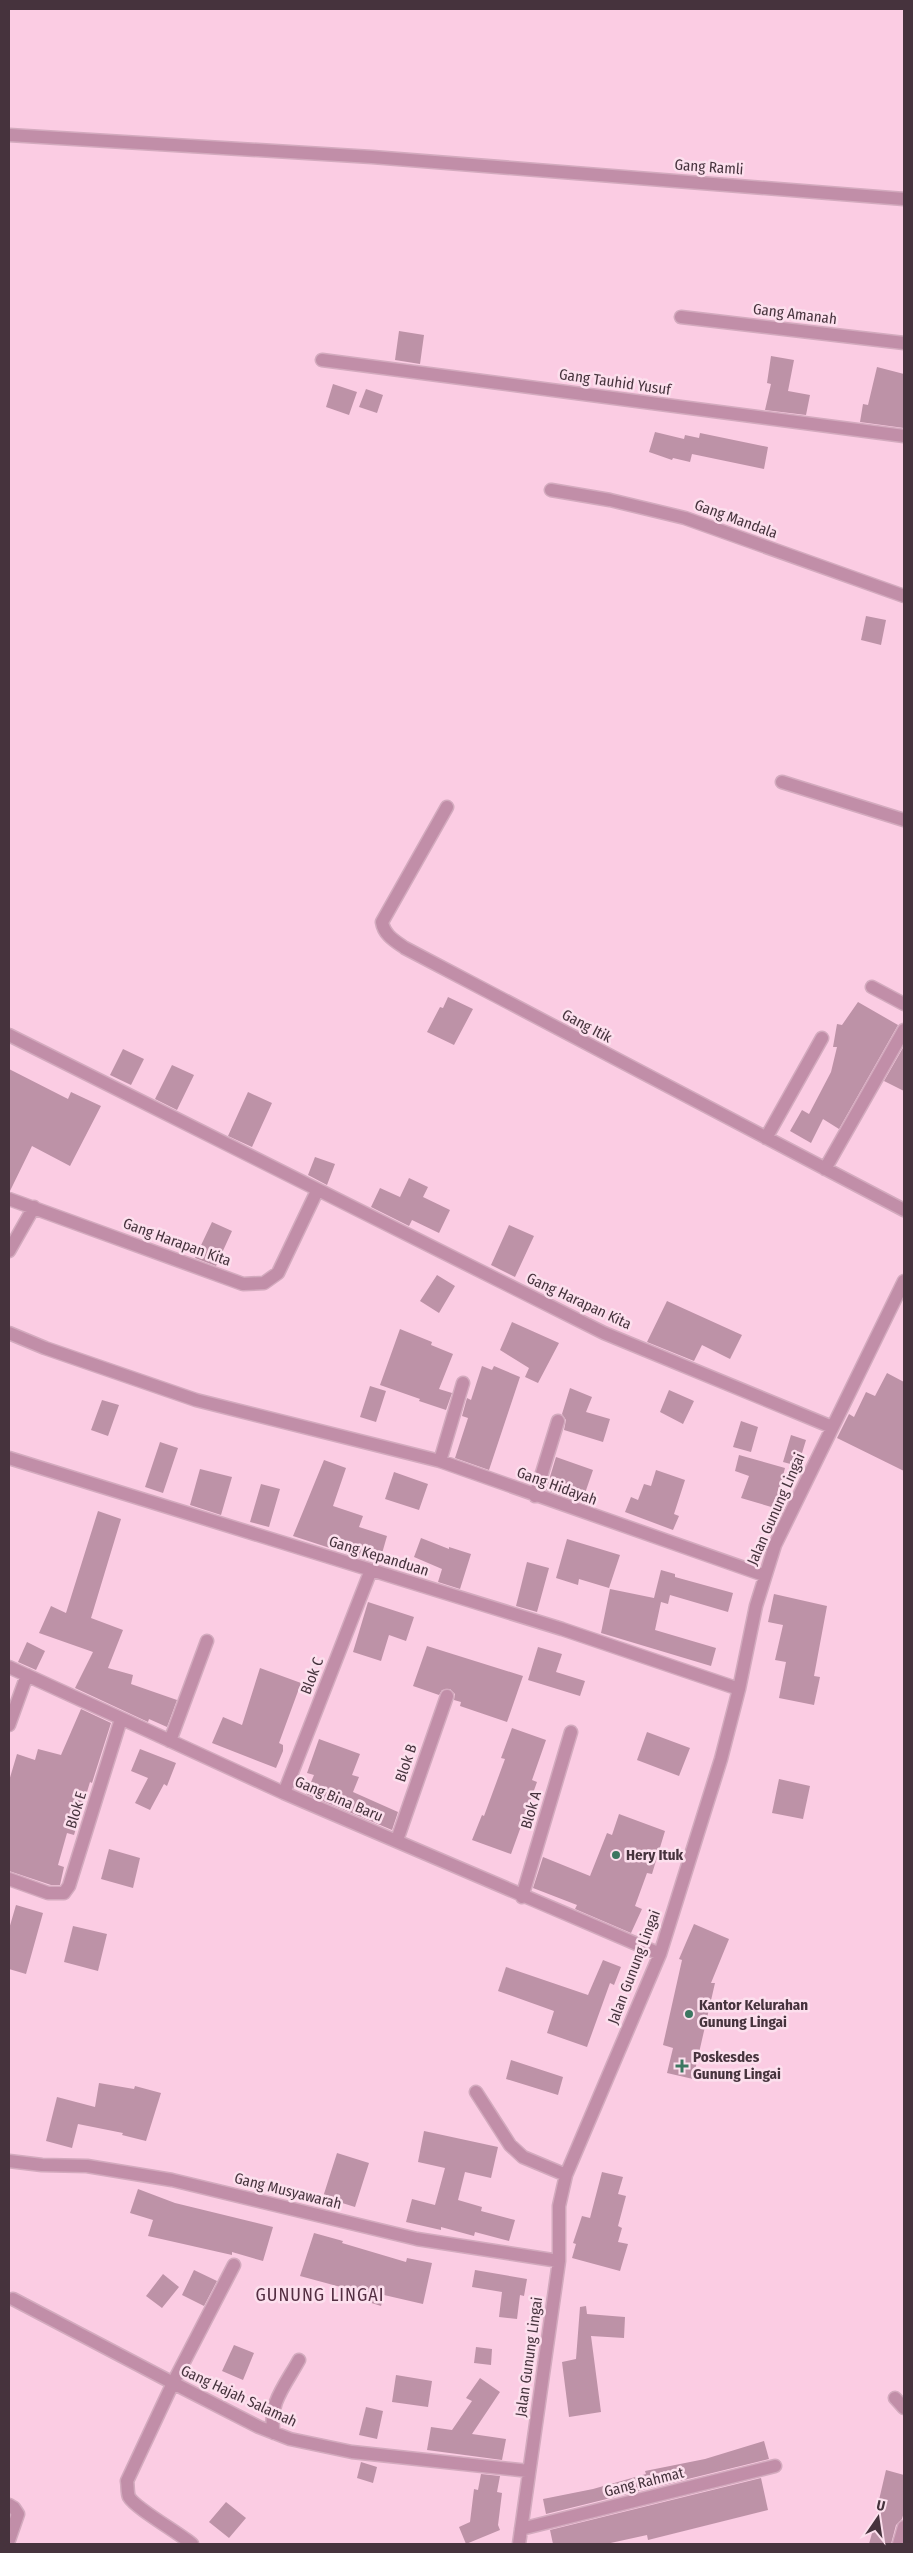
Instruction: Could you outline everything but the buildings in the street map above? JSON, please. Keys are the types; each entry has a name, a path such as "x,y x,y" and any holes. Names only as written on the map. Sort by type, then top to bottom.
{"street":[{"name":"Gang Ramli","path":"9,135 372,157 904,199"},
{"name":"Gang Amanah","path":"681,317 904,343"},
{"name":"Gang Tauhid Yusuf","path":"322,360 904,436"},
{"name":"Gang Mandala","path":"552,490 610,500 685,518 904,596"},
{"path":"782,782 904,820"},
{"name":"Gang Itik","path":"447,807 382,922 383,929 390,937 405,948 904,1210"},
{"path":"872,987 904,1004"},
{"path":"825,1169 904,1030"},
{"name":"Gang Harapan Kita","path":"9,1035 317,1191 604,1333 832,1427"},
{"path":"766,1138 822,1038"},
{"name":"Gang Harapan Kita","path":"9,1198 243,1284 264,1283 278,1274 317,1191"},
{"path":"9,1251 34,1207"},
{"name":"Jalan Gunung Lingai","path":"519,2544 559,2261 559,2206 566,2175 660,1954 721,1759 739,1689 764,1575 775,1545 904,1280"},
{"name":"Gang Hidayah","path":"9,1333 45,1348 196,1400 440,1461 764,1575"},
{"path":"440,1461 463,1383"},
{"path":"535,1496 558,1421"},
{"name":"Gang Kepanduan","path":"9,1458 562,1629 739,1689"},
{"name":"Blok C","path":"284,1794 371,1570"},
{"path":"170,1742 207,1641"},
{"name":"Gang Bina Baru","path":"9,1667 284,1794 397,1840 522,1897 660,1954"},
{"path":"9,1725 27,1675"},
{"name":"Blok B","path":"397,1840 447,1696"},
{"name":"Blok E","path":"9,1879 48,1892 64,1892 69,1886 121,1719"},
{"name":"Blok A","path":"522,1897 571,1732"},
{"path":"476,2092 510,2145 534,2163 566,2175"},
{"name":"Gang Musyawarah","path":"9,2162 87,2166 172,2180 417,2239 559,2261"},
{"path":"192,2544 180,2533 135,2504 129,2497 127,2481 172,2383 234,2265"},
{"name":"Gang Hajah Salamah","path":"13,2299 172,2383 290,2439 352,2452 529,2471"},
{"path":"274,2433 271,2420 274,2405 299,2360"},
{"name":"Gang Rahmat","path":"521,2529 774,2466"},
{"path":"9,2505 18,2514 9,2540"},
{"path":"899,2544 904,2527"}],"place":[{"name":"Hery Ituk","path":"616,1855"},
{"name":"Kantor Kelurahan Gunung Lingai","path":"689,2014"},
{"name":"Poskesdes Gunung Lingai","path":"682,2066"}],"district":[{"name":"GUNUNG LINGAI","path":"320,2295"}]}
